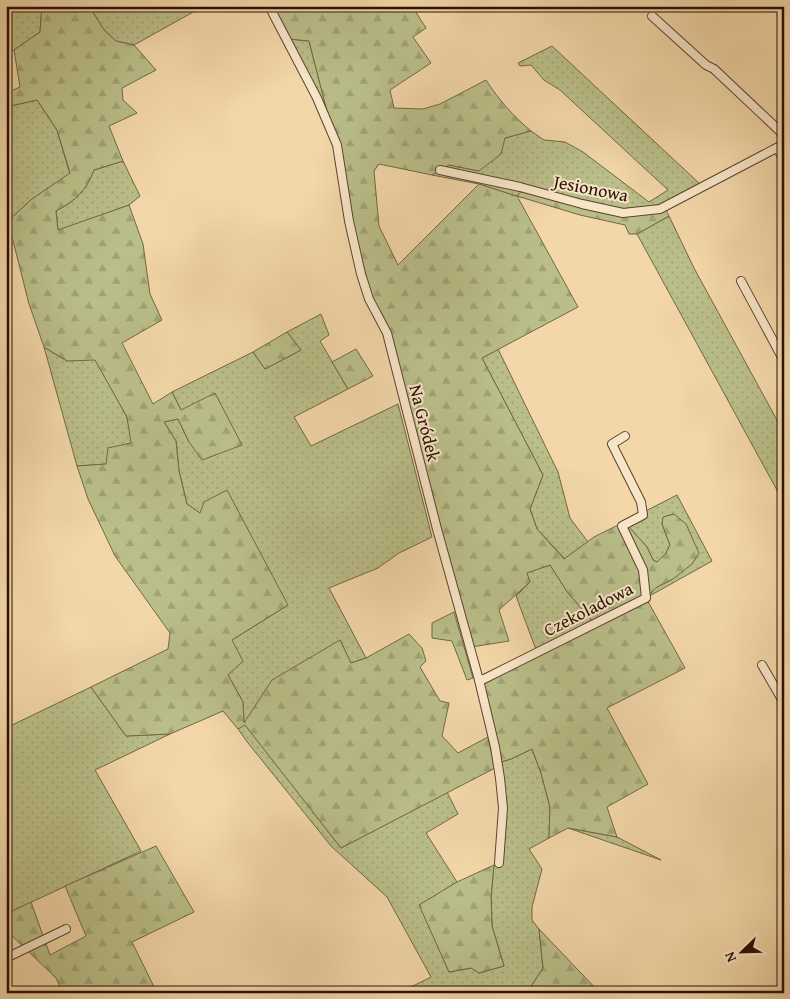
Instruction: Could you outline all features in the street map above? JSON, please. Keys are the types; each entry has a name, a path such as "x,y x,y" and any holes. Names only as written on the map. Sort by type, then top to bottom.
{"street":[{"name":"Na Gródek","path":"269,6 317,98 337,145 348,213 361,274 369,299 387,333 434,520 479,680 500,778 503,808 498,863"},
{"path":"652,16 706,65 714,69 784,135"},
{"path":"780,146 784,159"},
{"name":"Jesionowa","path":"440,170 520,187 622,213 660,209 780,146"},
{"path":"741,280 784,361"},
{"name":"Czekoladowa","path":"479,680 646,598 643,570 622,526 643,515 641,502 612,444 625,436"},
{"path":"762,665 784,703"},
{"path":"6,958 66,929"}],"green space":[{"path":"6,6 42,6 40,32 14,50 6,52"},
{"path":"42,6 89,6 104,30 116,41 134,45 156,70 122,88 123,100 137,113 109,126 123,161 94,170 88,184 80,194 56,211 58,230 129,205 143,244 150,294 162,320 122,343 153,404 172,392 181,410 215,393 242,445 202,460 189,442 178,419 164,422 176,441 179,471 187,504 200,513 204,502 227,490 288,605 232,640 243,661 228,675 243,702 244,723 272,680 340,640 351,663 366,658 409,634 422,648 426,661 420,667 440,701 449,703 442,736 458,753 488,737 495,768 341,848 245,725 238,729 223,711 170,734 126,736 91,687 168,649 170,633 115,556 88,499 77,466 106,464 108,448 131,443 127,417 95,360 67,361 44,347 29,304 8,221 32,199 70,173 57,130 37,100 6,107 6,93 20,87 14,50 40,32"},
{"path":"89,6 204,6 134,45 116,41 104,30"},
{"path":"273,6 412,6 426,28 413,37 431,63 390,90 394,108 423,109 440,104 486,80 518,120 531,131 505,138 501,154 479,171 449,165 432,175 379,164 374,171 379,226 398,265 479,184 516,196 525,189 623,216 663,204 669,216 637,234 629,234 625,225 580,215 517,196 578,307 482,358 543,475 530,509 537,529 564,559 594,537 628,520 629,527 647,547 653,560 657,562 666,553 670,545 662,524 663,517 674,514 686,524 699,553 692,564 673,579 657,587 646,598 685,668 607,708 648,784 607,807 617,837 568,828 549,838 550,807 532,749 501,762 483,683 596,625 568,593 550,565 527,573 530,582 499,610 509,641 471,647 390,330 372,298 352,222 339,140 327,111 309,41 289,39"},
{"path":"289,39 309,41 327,111"},
{"path":"552,46 700,184 663,204 623,216 516,196 479,184 432,175 449,165 479,171 505,138 531,131 544,140 565,142 583,152 649,202 668,190 560,90 544,80 531,65 520,66 518,63"},
{"path":"37,100 57,130 70,174 32,199 8,221 6,215 6,107"},
{"path":"123,161 140,196 129,205 58,231 56,211 80,194 88,184 94,170"},
{"path":"669,216 694,268 784,433 784,503 637,234"},
{"path":"321,314 329,335 320,341 348,389 294,417 311,446 398,404 432,537 399,553 378,568 329,588 366,658 351,663 340,640 245,724 341,848 447,792 458,814 426,833 457,882 420,905 449,972 472,968 479,973 504,966 492,926 491,897 494,865 500,867 506,809 501,762 532,749 550,807 549,838 529,849 542,869 532,907 532,920 539,929 543,968 527,993 399,993 431,977 387,897 331,846 238,729 244,724 243,702 228,675 232,640 288,605 200,513 187,504 179,471 176,441 164,422 178,419 189,442 181,410 172,392 253,352 265,369 301,350 287,332"},
{"path":"287,332 301,350 265,369 253,352"},
{"path":"44,347 67,361 95,359 127,417 132,443 107,464 77,466"},
{"path":"356,349 373,376 348,389 332,362"},
{"path":"498,349 558,472 570,518 588,542 565,559 537,529 530,509 543,475 482,358"},
{"path":"677,495 712,561 646,598 657,587 673,579 674,514 664,517 662,524 670,545 666,553 657,562 653,560 647,547 629,527 628,520"},
{"path":"550,565 568,593 596,625 538,655 516,596 530,582 526,573"},
{"path":"454,612 473,678 467,680 452,641 432,638 432,623"},
{"path":"91,687 126,736 170,734 95,770 141,851 6,914 6,728"},
{"path":"568,828 617,837 661,860"},
{"path":"156,846 194,912 132,942 157,993 63,993 56,978 6,930 6,914 31,902 50,955 86,936 65,886"},
{"path":"494,865 491,897 492,926 504,966 479,973 471,968 449,972 419,905 457,882"},
{"path":"539,929 600,993 527,993 543,968"}]}
